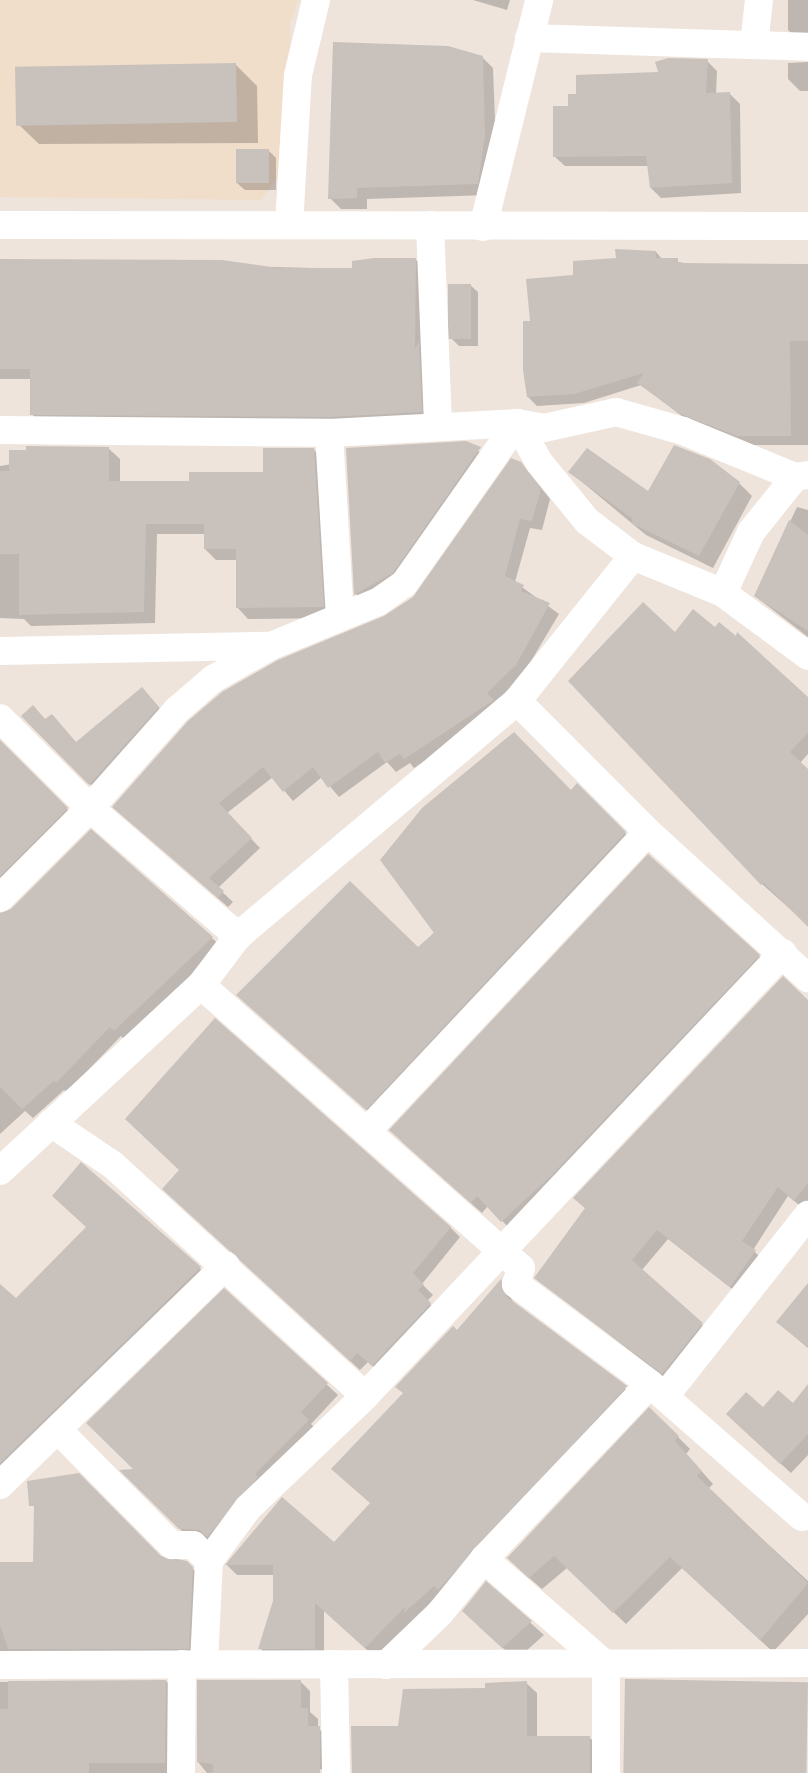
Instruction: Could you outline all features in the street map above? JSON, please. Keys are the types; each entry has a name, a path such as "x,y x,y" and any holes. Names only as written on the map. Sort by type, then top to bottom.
{"street":[{"path":"289,225 298,75 316,0"},
{"path":"483,227 539,0"},
{"path":"754,45 759,0"},
{"path":"529,38 808,47"},
{"path":"0,225 808,226"},
{"path":"430,225 438,424"},
{"path":"0,430 329,434 438,424 517,423 544,428 616,412 683,431 802,476 751,532 723,593"},
{"path":"517,423 539,462 586,521 633,556 723,593 808,656"},
{"path":"0,898 90,808 177,710 213,679 271,646 378,602 404,584 517,423"},
{"path":"329,434 340,618"},
{"path":"0,1171 201,984 238,936 517,701 633,556"},
{"path":"0,651 271,646"},
{"path":"517,701 648,832 783,953 808,978"},
{"path":"0,718 90,808 238,936"},
{"path":"367,1131 648,832"},
{"path":"181,1773 193,1663 209,1561 248,1508 365,1396 783,953"},
{"path":"201,984 501,1252 522,1268 516,1284 658,1390 806,1522"},
{"path":"52,1123 113,1165 226,1265 365,1396"},
{"path":"386,1665 440,1613 484,1559 658,1390 808,1215"},
{"path":"0,1485 226,1265"},
{"path":"58,1430 172,1545 193,1545 209,1561"},
{"path":"484,1559 606,1665 606,1773"},
{"path":"0,1665 193,1663 606,1665 808,1663"},
{"path":"334,1664 336,1773"}],"shaded area":[{"path":"0,0 298,0 290,25 289,163 261,200 0,197"}],"building":[{"path":"333,42 448,46 483,56 485,135 478,184 357,188 357,198 328,199"},
{"path":"668,58 708,59 706,93 730,92 732,183 650,188 646,156 553,157 553,106 568,106 568,94 576,94 576,75 658,72 655,62"},
{"path":"236,63 237,122 16,126 15,67"},
{"path":"236,149 269,149 269,183 236,183"},
{"path":"615,249 656,251 656,258 678,258 678,263 808,264 808,341 790,341 791,436 737,436 680,414 637,383 644,373 574,394 527,397 523,370 523,321 530,321 526,279 573,275 573,261 616,258"},
{"path":"374,258 416,258 415,349 419,341 422,412 329,417 30,415 30,369 0,369 0,259 222,260 278,268 352,268 352,261"},
{"path":"448,284 471,284 471,339 448,339"},
{"path":"466,441 481,447 393,573 354,595 346,448"},
{"path":"674,445 710,459 740,482 699,556 631,523 633,519 568,472 587,448 648,491"},
{"path":"26,446 109,447 109,481 189,481 189,472 263,472 263,448 314,448 324,607 236,608 236,549 204,549 204,524 146,524 144,612 19,615 19,554 0,554 0,471 9,471 9,450 26,450"},
{"path":"511,458 521,462 541,489 532,521 520,519 505,576 524,585 521,591 550,603 516,665 487,693 494,700 404,759 400,754 385,763 378,752 328,788 313,767 283,792 263,767 219,803 252,838 209,878 224,891 218,898 112,807 188,721 222,692 278,660 384,616 413,597"},
{"path":"789,520 808,535 808,631 754,596"},
{"path":"643,602 675,632 693,609 715,627 719,622 736,636 737,632 808,697 808,733 790,752 808,769 808,927 764,883 761,885 568,681"},
{"path":"142,687 159,707 89,785 21,716 33,705 45,719 52,714 76,742"},
{"path":"514,732 571,790 577,783 626,832 366,1110 236,995 350,881 418,947 434,933 380,860 422,808"},
{"path":"0,740 68,808 0,876"},
{"path":"91,829 213,937 114,1031 110,1027 56,1083 54,1081 22,1109 0,1087 0,913 11,909"},
{"path":"648,854 760,955 549,1178 501,1222 477,1196 471,1203 389,1130"},
{"path":"783,976 808,1000 808,1183 794,1201 778,1187 742,1241 756,1250 730,1287 657,1230 632,1260 703,1323 662,1374 534,1278 585,1208 573,1198"},
{"path":"215,1018 451,1227 413,1273 424,1285 418,1290 431,1303 372,1366 357,1353 350,1361 162,1189 179,1170 125,1119"},
{"path":"81,1162 201,1267 0,1463 0,1284 16,1298 86,1227 52,1196"},
{"path":"501,1279 507,1297 627,1386 438,1590 434,1586 404,1613 405,1607 365,1648 315,1603 315,1649 258,1649 273,1601 273,1565 225,1565 282,1497 334,1542 370,1503 331,1469 403,1393 395,1387 453,1326 457,1330"},
{"path":"808,1283 808,1347 776,1322"},
{"path":"224,1288 328,1383 301,1412 309,1420 255,1474 258,1477 207,1537 199,1530 179,1529 119,1470 133,1469 86,1423"},
{"path":"808,1384 808,1434 780,1464 726,1414 746,1392 763,1407 778,1390 793,1403"},
{"path":"649,1407 679,1436 675,1441 702,1471 697,1476 808,1583 760,1640 670,1557 613,1613 554,1556 529,1578 507,1558"},
{"path":"79,1473 161,1556 187,1561 193,1567 189,1649 8,1649 0,1625 0,1562 33,1562 34,1506 29,1506 27,1481"},
{"path":"486,1581 532,1621 502,1648 462,1611"},
{"path":"625,1679 808,1682 806,1773 623,1773"},
{"path":"166,1680 165,1763 89,1763 89,1773 0,1773 0,1709 8,1709 8,1681"},
{"path":"197,1680 301,1680 301,1708 308,1708 308,1726 320,1726 320,1773 213,1773 213,1764 197,1762"},
{"path":"527,1681 527,1736 590,1736 590,1773 352,1773 351,1726 398,1726 403,1689 485,1688 485,1683"}]}
